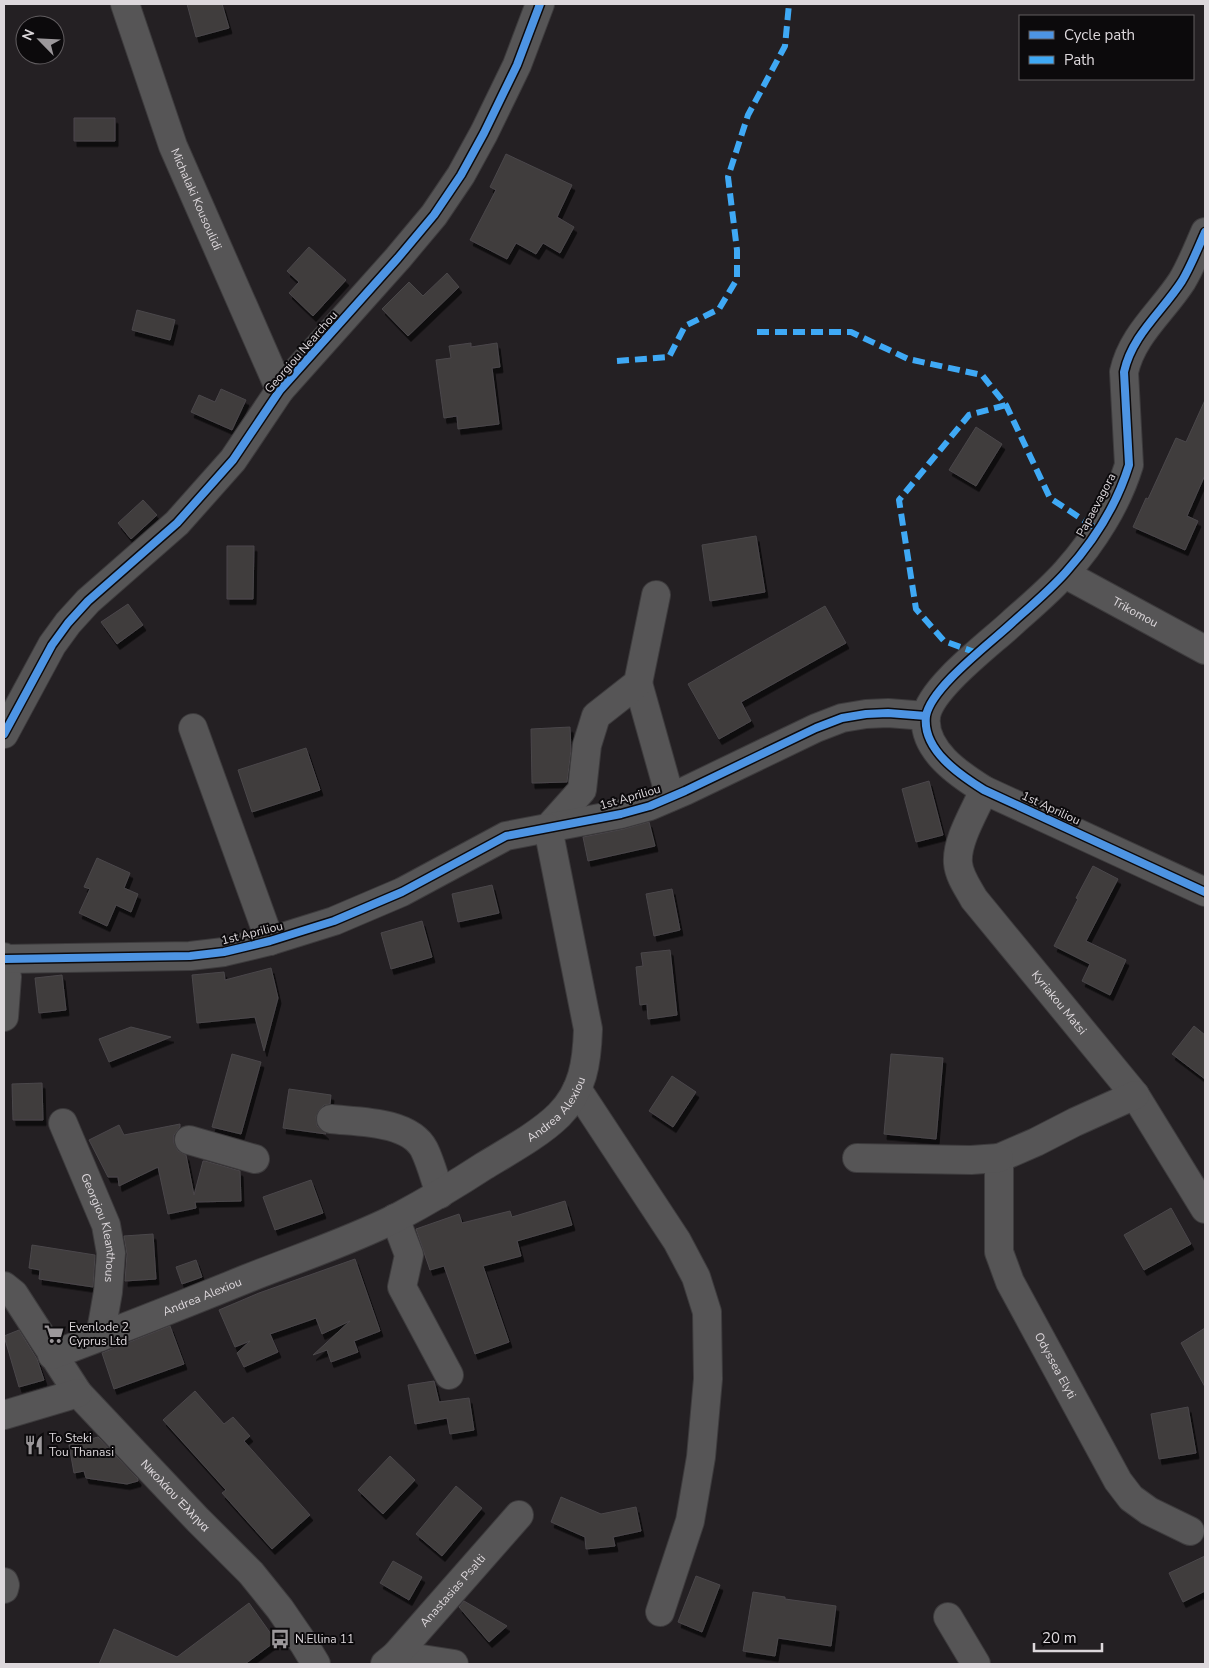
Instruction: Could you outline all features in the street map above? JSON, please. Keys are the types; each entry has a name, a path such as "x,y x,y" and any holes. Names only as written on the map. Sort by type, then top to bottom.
{"street":[{"name":"Michalaki Kousoulidi","path":"125,4 173,146 280,390"},
{"name":"Georgiou Nearchou","path":"4,734 52,646 68,622 88,601 177,523 233,460 280,390 392,265 440,207 461,175 484,133 517,65 540,4"},
{"name":"Papaevagora","path":"926,716 945,685 1065,574 1085,549 1112,504 1125,478 1129,465 1124,372 1127,358 1136,340 1182,280 1205,232"},
{"name":"Trikomou","path":"1065,574 1205,650"},
{"path":"656,595 638,683 670,797"},
{"path":"548,828 582,790 587,744 596,716 638,683"},
{"name":"1st Apriliou","path":"4,958 190,956 224,952 270,941 334,921 402,892 506,836 621,814 650,806 816,728 842,718 866,714 888,713 926,716 933,745 943,760 960,775 984,790 1205,892"},
{"path":"193,728 270,941"},
{"name":"Kyriakou Matsi","path":"984,790 960,844 958,864 963,881 974,899 1135,1096 1205,1209"},
{"name":"Andrea Alexiou","path":"52,1355 343,1241 395,1218 440,1194 528,1138 558,1116 577,1089 583,1075 588,1056 588,1029 548,828"},
{"path":"4,958 8,977 4,1017"},
{"path":"577,1089 677,1241 696,1277 708,1312 708,1379 701,1457 690,1521 660,1612"},
{"path":"857,1158 971,1160 999,1158 1135,1096"},
{"path":"331,1119 381,1124 414,1136 424,1149 440,1194"},
{"name":"Georgiou Kleanthous","path":"62,1123 106,1225 111,1253 108,1292 100,1337"},
{"path":"189,1140 255,1159"},
{"name":"Odyssea Elyti","path":"999,1158 1000,1252 1010,1282 1118,1481 1131,1498 1149,1511 1190,1531"},
{"path":"395,1218 409,1255 402,1287 449,1375"},
{"name":"Νικολάου Έλληνα","path":"4,1286 14,1294 78,1393 251,1573 290,1623 316,1664"},
{"path":"4,1415 78,1393"},
{"name":"Anastasias Psalti","path":"390,1660 519,1515"},
{"path":"4,1582 4,1588"},
{"path":"948,1617 976,1664"},
{"path":"390,1660 454,1664"}],"building":[{"path":"187,4 222,4 229,28 196,37"},
{"path":"74,118 115,118 115,141 74,141"},
{"path":"506,154 572,185 557,217 574,227 560,253 543,243 536,254 516,243 507,259 470,240 496,190 490,187"},
{"path":"309,247 346,280 313,316 289,293 299,282 287,271"},
{"path":"447,273 459,287 408,336 382,309 409,282 423,296"},
{"path":"137,310 175,320 170,340 132,330"},
{"path":"471,343 471,347 497,343 500,367 492,368 499,424 458,429 457,416 444,418 436,360 451,358 449,346"},
{"path":"221,389 246,400 232,430 191,412 199,395 215,402"},
{"path":"1205,400 1205,475 1187,516 1198,521 1185,550 1133,527 1176,438 1186,442"},
{"path":"976,427 1002,444 976,486 949,470"},
{"path":"143,500 157,515 131,539 118,523"},
{"path":"756,536 765,592 710,601 702,545"},
{"path":"227,546 254,546 253,599 227,599"},
{"path":"128,604 143,625 117,644 101,622"},
{"path":"825,606 846,643 741,702 751,721 719,739 688,684"},
{"path":"570,727 571,750 567,782 532,783 531,729"},
{"path":"306,748 320,790 252,812 238,770"},
{"path":"929,781 943,835 916,842 902,789"},
{"path":"649,822 655,846 588,861 583,837"},
{"path":"97,858 130,873 124,888 138,894 131,912 116,905 107,926 79,913 90,889 84,887"},
{"path":"1093,866 1118,879 1086,941 1126,960 1110,995 1082,981 1090,964 1054,946"},
{"path":"492,885 499,913 458,922 452,894"},
{"path":"672,889 680,930 654,936 646,894"},
{"path":"422,921 432,957 391,969 381,933"},
{"path":"670,950 677,1015 648,1019 647,1004 640,1005 636,967 643,966 641,953"},
{"path":"271,968 278,998 264,1051 255,1017 197,1023 192,975 224,972 225,980"},
{"path":"62,975 66,1010 39,1013 35,978"},
{"path":"1194,1026 1205,1035 1205,1079 1172,1054"},
{"path":"131,1027 171,1037 109,1062 99,1039"},
{"path":"232,1054 261,1062 241,1134 212,1127"},
{"path":"891,1054 943,1058 936,1139 884,1134"},
{"path":"672,1076 696,1092 673,1127 649,1111"},
{"path":"42,1083 43,1120 13,1120 12,1084"},
{"path":"289,1089 331,1095 330,1104 324,1105 316,1117 317,1126 326,1134 283,1128"},
{"path":"180,1124 174,1135 174,1143 178,1151 186,1155 194,1195 203,1161 205,1161 240,1171 241,1201 195,1202 196,1208 168,1214 158,1167 119,1186 118,1177 108,1177 89,1140 119,1125 124,1135"},
{"path":"311,1180 323,1213 275,1230 263,1197"},
{"path":"565,1201 572,1225 517,1241 521,1256 483,1266 509,1342 475,1354 444,1266 430,1270 416,1229 459,1214 462,1223 510,1211 512,1217"},
{"path":"1171,1208 1191,1244 1144,1270 1124,1235"},
{"path":"153,1234 156,1279 125,1281 127,1254 124,1236"},
{"path":"32,1245 95,1255 93,1287 39,1279 40,1270 29,1268"},
{"path":"355,1259 380,1331 354,1341 358,1352 331,1362 327,1350 313,1355 350,1321 322,1334 316,1318 270,1334 278,1352 244,1367 237,1353 250,1341 235,1347 219,1310 259,1293"},
{"path":"196,1260 202,1277 182,1284 176,1267"},
{"path":"170,1326 184,1364 114,1389 102,1353"},
{"path":"1205,1328 1205,1387 1181,1343"},
{"path":"19,1330 37,1359 44,1380 19,1387 4,1336"},
{"path":"434,1381 439,1402 469,1398 474,1430 450,1434 447,1418 415,1424 408,1385"},
{"path":"195,1391 224,1424 233,1417 250,1436 244,1441 310,1515 272,1549 222,1493 226,1490 163,1420"},
{"path":"1188,1407 1196,1453 1159,1459 1151,1414"},
{"path":"98,1437 138,1481 127,1484 86,1478 84,1471 74,1473 69,1445"},
{"path":"390,1456 415,1480 383,1514 358,1490"},
{"path":"456,1486 482,1508 442,1556 416,1534"},
{"path":"561,1497 601,1514 636,1507 641,1531 613,1537 615,1546 586,1549 585,1537 551,1522"},
{"path":"1205,1556 1205,1591 1183,1602 1169,1573"},
{"path":"393,1561 422,1577 409,1600 380,1583"},
{"path":"696,1576 720,1585 702,1632 678,1622"},
{"path":"753,1592 785,1597 785,1599 836,1606 831,1646 778,1638 775,1656 743,1651"},
{"path":"464,1601 507,1626 489,1642 459,1607"},
{"path":"249,1603 276,1641 245,1664 99,1664 114,1629 177,1657"}],"marked path":[{"path":"617,361 669,357 685,326 719,309 737,279 737,250 728,177 748,115 785,46 789,4"},
{"path":"757,332 851,332 908,359 982,375 1006,405 1050,498 1097,529"},
{"path":"977,653 944,641 916,609 899,500 969,415 1006,405"}],"cycle path":[{"path":"4,734 52,645 68,623 88,601 177,523 233,460 280,390 434,215 461,175 484,133 517,65 540,4"},
{"path":"1205,232 1182,281 1148,324 1128,359 1124,372 1129,465 1118,494 1103,522 1086,548 1060,579 950,679 930,704 926,716 926,728 936,750 954,769 984,790 1205,892"},
{"path":"5,959 190,956 224,952 270,941 334,921 402,892 506,836 621,814 650,806 816,728 842,718 888,713 926,716"}],"place":[{"name":"Evenlode 2 Cyprus Ltd","path":"54,1334"},
{"name":"To Steki Tou Thanasi","path":"34,1445"},
{"name":"N.Ellina 11","path":"280,1639"}]}
